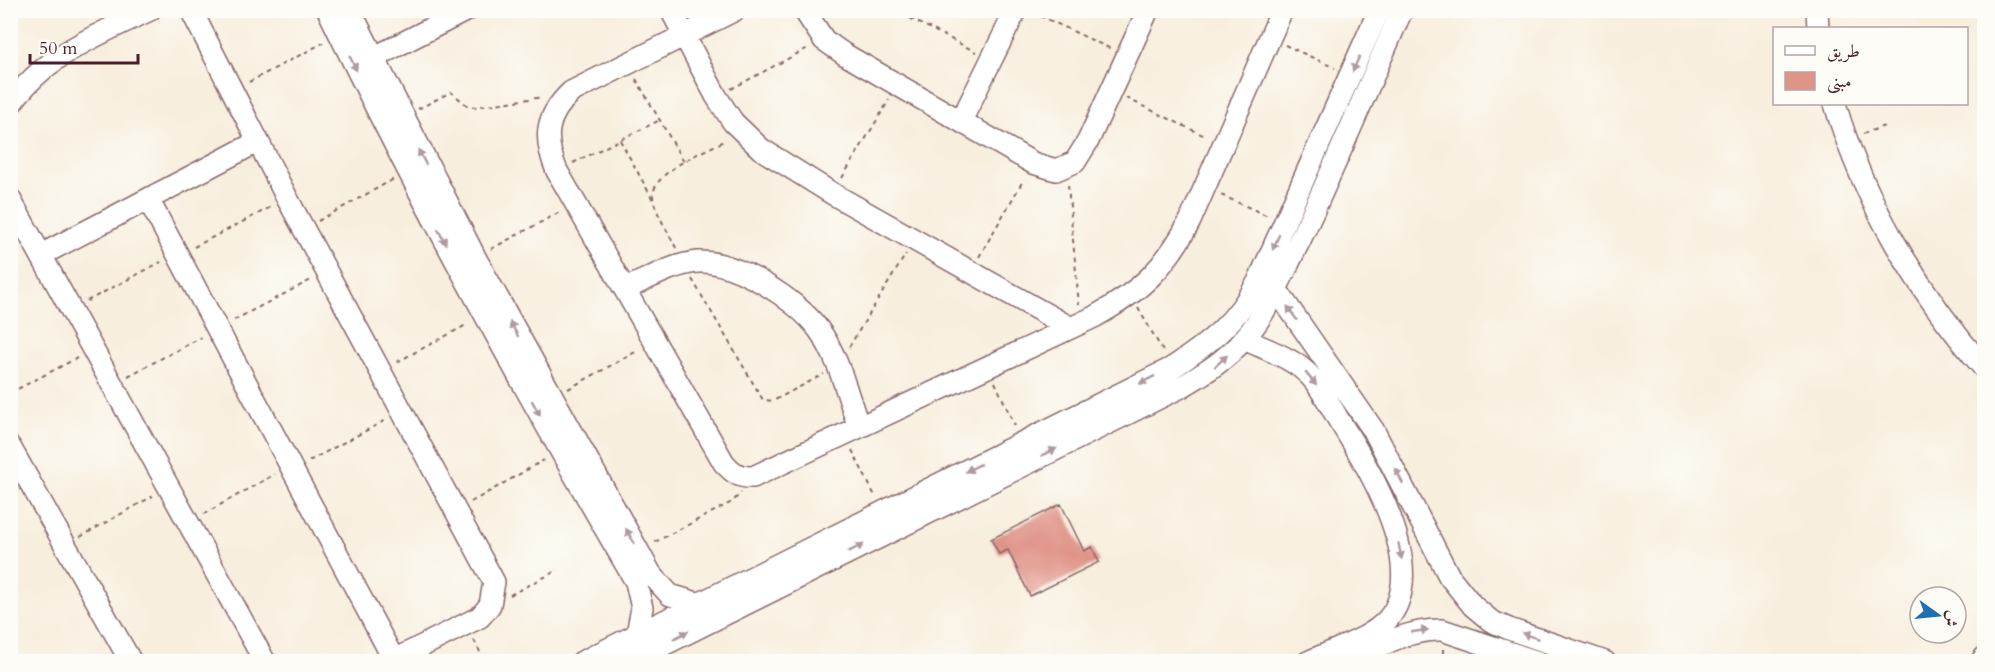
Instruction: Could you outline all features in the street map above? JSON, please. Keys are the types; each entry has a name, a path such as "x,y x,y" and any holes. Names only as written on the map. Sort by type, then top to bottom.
{"street":[{"path":"10,105 32,79 63,53 150,10"},
{"path":"148,199 392,661 480,617 490,605 494,582 257,142 191,10"},
{"path":"328,10 407,172 563,443 644,578 670,595 697,603"},
{"path":"350,10 402,117 475,257 488,310 553,397 563,443 638,551 644,578 637,634"},
{"path":"373,58 467,10"},
{"path":"671,10 716,96 742,132 777,161 970,271 1075,324"},
{"path":"735,10 571,92 559,103 551,118 547,135 548,151 557,171 724,463 737,475 753,477 1075,324 1130,295 1155,274 1175,249 1224,145 1282,10"},
{"path":"804,10 824,40 1033,163 1056,170 1066,168 1075,162 1088,141 1148,10"},
{"path":"961,121 1016,10"},
{"path":"582,662 1172,368 1226,328 1245,304 1284,223 1379,10"},
{"path":"629,662 1183,386 1216,366 1244,339 1262,316 1318,201 1402,10"},
{"path":"1817,10 1818,27"},
{"path":"1835,105 1846,141 1884,222 1909,266 1938,309 1984,368"},
{"path":"41,255 257,142"},
{"path":"10,199 265,662"},
{"path":"625,289 684,264 713,262 741,271 779,294 818,328 830,349 851,430"},
{"path":"1276,289 1374,431 1449,576 1473,606 1491,621 1605,662"},
{"path":"1244,339 1291,361 1312,378 1354,444 1394,524 1402,558 1397,603 1384,635 1347,662"},
{"path":"10,447 131,662"},
{"path":"1394,524 1416,511"},
{"path":"1484,642 1491,621"},
{"path":"1308,662 1384,635 1427,630 1442,630 1484,642 1538,662"},
{"path":"1981,662 1984,658"}],"path":[{"path":"894,10 992,60"},
{"path":"1029,10 1127,57"},
{"path":"231,92 339,35"},
{"path":"1270,38 1351,76"},
{"path":"716,96 824,40"},
{"path":"628,64 684,162"},
{"path":"833,194 898,85"},
{"path":"1111,91 1224,145"},
{"path":"402,117 451,92 468,106 505,104 571,92"},
{"path":"557,171 660,120"},
{"path":"1846,141 1884,126"},
{"path":"653,200 661,177 684,162 742,132"},
{"path":"620,140 653,200 684,264"},
{"path":"970,271 1033,163"},
{"path":"1066,168 1075,324"},
{"path":"303,228 407,172"},
{"path":"1204,187 1284,223"},
{"path":"71,310 287,198"},
{"path":"475,257 576,204"},
{"path":"112,384 327,271"},
{"path":"1130,295 1172,368"},
{"path":"381,370 488,310"},
{"path":"553,397 655,341"},
{"path":"10,393 93,349"},
{"path":"988,366 1023,442"},
{"path":"189,523 403,411"},
{"path":"851,430 884,513"},
{"path":"457,510 563,443"},
{"path":"638,551 732,502 753,477"},
{"path":"65,544 169,487"},
{"path":"490,605 558,570"},
{"path":"466,624 485,662"}],"building":[{"path":"1061,504 1084,551 1092,547 1099,562 1030,596 1008,550 999,554 991,539"}]}
